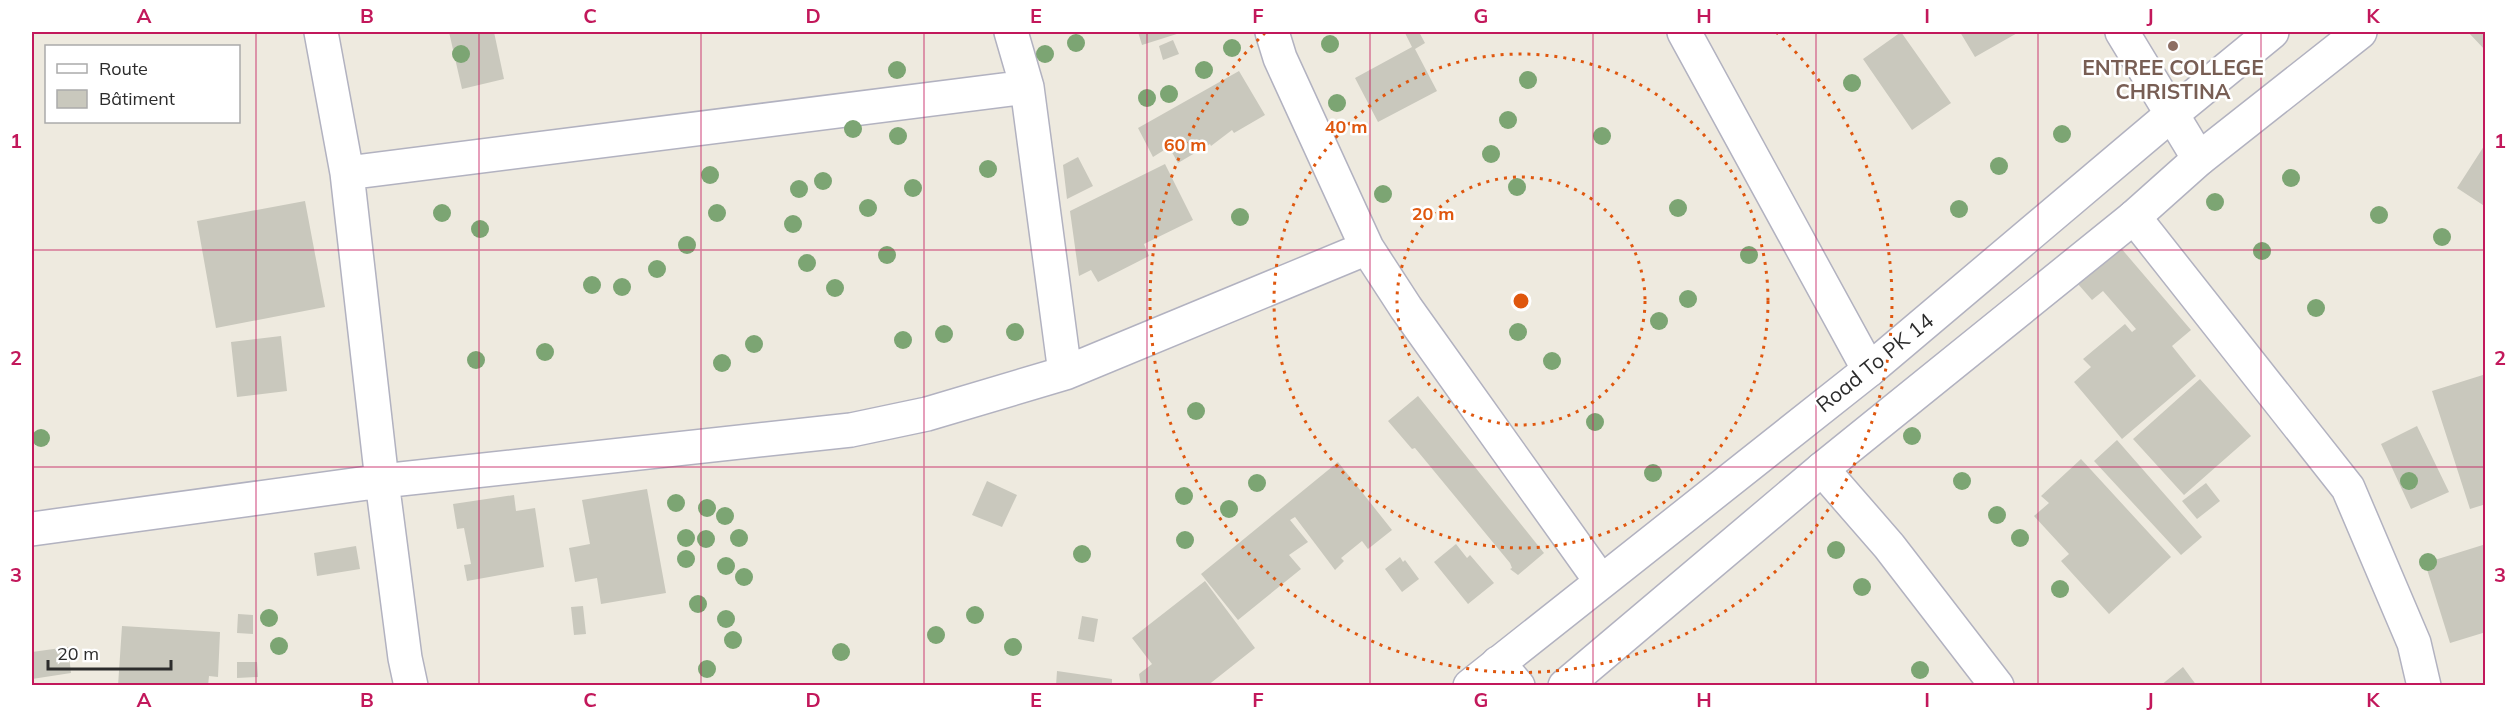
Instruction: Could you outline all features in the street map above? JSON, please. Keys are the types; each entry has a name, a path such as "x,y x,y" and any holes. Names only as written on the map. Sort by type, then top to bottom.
{"street":[{"path":"321,32 347,173 382,481 405,658 411,686"},
{"path":"1011,32 1027,87 1065,373"},
{"path":"1272,32 1280,58 1367,248 1406,308 1600,580"},
{"path":"1684,32 1869,370"},
{"path":"2122,32 2199,159"},
{"name":"Road To PK 14","path":"1470,686 1508,674 1600,580 1869,370 2272,32"},
{"path":"1565,686 1822,469 2134,217 2199,159 2360,32"},
{"path":"347,173 1027,87"},
{"path":"2134,217 2348,488 2414,643 2424,686"},
{"path":"32,529 382,481 851,429 927,414 1065,373 1367,248"},
{"path":"1822,469 1889,546 1997,686"}],"building":[{"path":"449,32 494,32 504,79 462,89"},
{"path":"1138,32 1183,32 1142,45"},
{"path":"1419,32 1425,43 1415,49 1437,91 1378,122 1355,78 1412,47 1405,33"},
{"path":"1901,32 1951,103 1912,130 1863,59"},
{"path":"1960,32 2019,32 1975,57"},
{"path":"2468,32 2486,32 2486,51"},
{"path":"1173,40 1179,54 1163,60 1159,46"},
{"path":"1239,71 1265,115 1234,133 1232,130 1211,146 1210,144 1178,163 1169,147 1153,157 1138,128"},
{"path":"2486,143 2486,207 2457,188"},
{"path":"1078,157 1093,186 1067,199 1063,165"},
{"path":"1165,164 1193,220 1144,244 1149,256 1098,282 1091,270 1079,276 1070,211"},
{"path":"305,201 325,307 216,328 197,221"},
{"path":"2120,247 2191,330 2172,346 2196,376 2122,439 2074,382 2091,367 2083,359 2125,324 2132,332 2136,329 2103,291 2092,300 2078,284"},
{"path":"281,336 287,391 237,397 231,342"},
{"path":"2486,374 2486,504 2470,509 2432,391"},
{"path":"2200,379 2251,436 2184,495 2133,439"},
{"path":"1418,396 1544,553 1518,575 1510,569 1512,568 1510,563 1415,448 1412,449 1388,421"},
{"path":"2417,426 2449,492 2411,509 2381,444"},
{"path":"2117,440 2202,537 2181,555 2094,461"},
{"path":"2081,459 2171,557 2109,614 2061,561 2069,554 2034,516 2049,503 2041,496"},
{"path":"1338,462 1392,530 1368,549 1362,541 1341,558 1344,561 1335,570 1295,517 1290,520 1308,542 1289,555 1301,569 1238,620 1201,574"},
{"path":"987,481 1017,495 1002,527 972,515"},
{"path":"2206,483 2220,501 2197,519 2182,501"},
{"path":"647,489 666,593 601,604 597,578 575,582 569,548 590,544 582,500"},
{"path":"514,495 516,511 535,508 544,567 467,581 464,565 471,564 464,528 457,529 453,504"},
{"path":"1456,544 1467,558 1470,555 1494,583 1468,604 1434,562"},
{"path":"2486,544 2486,632 2450,643 2425,563"},
{"path":"356,546 360,569 317,576 314,553"},
{"path":"1400,557 1403,562 1405,560 1419,579 1402,592 1385,569"},
{"path":"1205,581 1255,648 1207,686 1141,686 1139,674 1152,664 1132,638"},
{"path":"583,606 586,634 574,635 571,607"},
{"path":"238,614 253,615 253,634 237,633"},
{"path":"1082,616 1098,619 1094,642 1078,639"},
{"path":"122,626 220,632 218,677 209,676 208,686 118,686"},
{"path":"68,647 71,673 32,679 32,652"},
{"path":"237,662 257,662 258,677 237,678"},
{"path":"2183,667 2197,686 2160,686"},
{"path":"1057,671 1112,679 1112,686 1056,686"}],"place":[{"name":"ENTREE COLLEGE CHRISTINA","path":"2173,46"}]}
